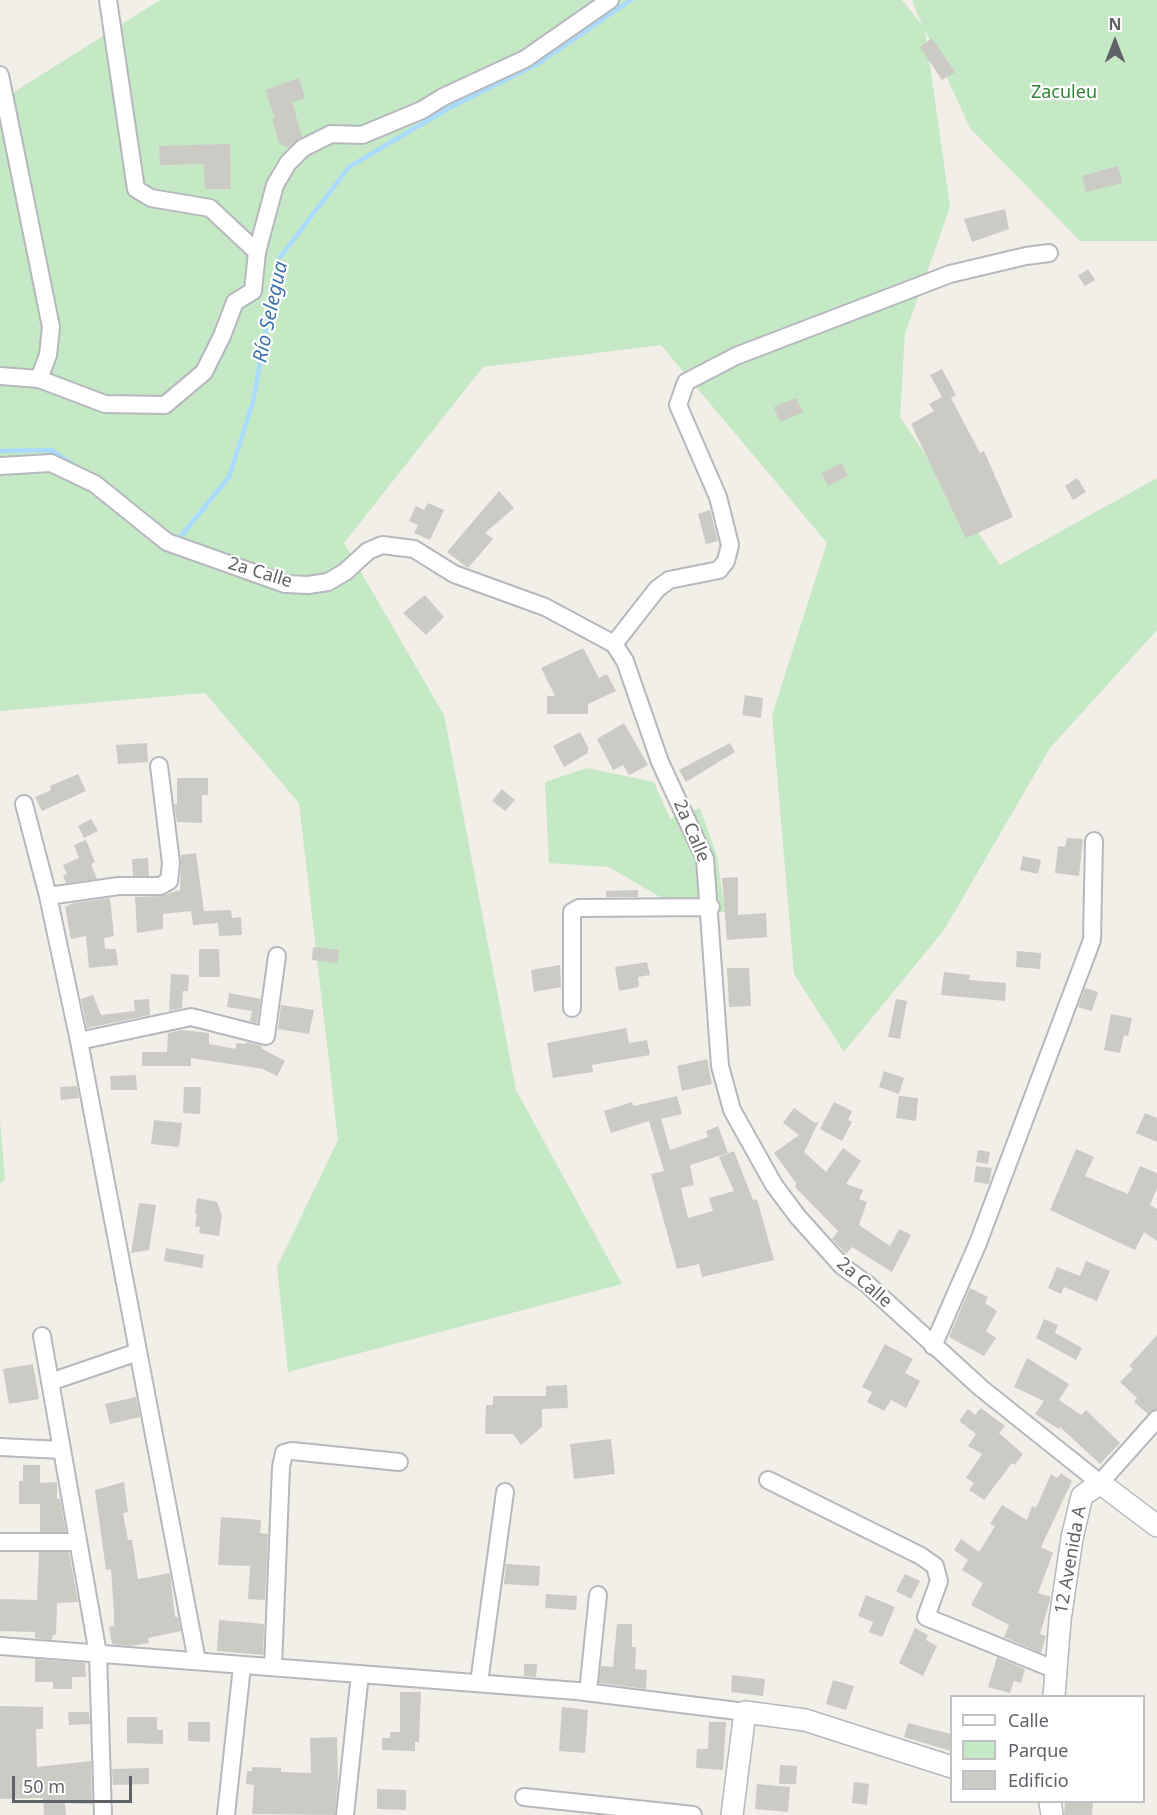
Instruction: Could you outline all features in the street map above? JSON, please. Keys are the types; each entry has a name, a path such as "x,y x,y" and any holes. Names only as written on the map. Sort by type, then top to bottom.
{"street":[{"path":"108,0 136,189 151,198 210,208 257,252"},
{"path":"0,376 39,379 105,404 165,405 204,372 222,336 235,302 253,291 257,252 275,185 288,164 303,148 331,134 362,135 422,110 443,97 525,59 609,0"},
{"path":"0,75 51,327 48,355 39,379"},
{"path":"614,644 657,589 669,580 719,570 726,561 730,545 718,496 678,405 686,382 736,356 950,274 1026,256 1049,253"},
{"name":"2a Calle","path":"0,466 51,463 95,484 167,542 285,584 308,585 328,582 345,572 368,551 382,545 414,549 454,574 545,607 614,644 626,661 660,762 705,859 711,907 720,1066 732,1110 774,1185 798,1217 843,1266 867,1284 933,1346 1100,1483 1157,1526"},
{"path":"48,896 119,886 160,886 169,881 171,863 159,766"},
{"path":"24,804 48,896 80,1041 197,1661"},
{"path":"933,1346 978,1243 1092,940 1094,841"},
{"path":"572,1008 572,912 579,908 711,907"},
{"path":"80,1041 190,1017 266,1036 277,956"},
{"path":"42,1336 98,1654 103,1815"},
{"path":"50,1382 138,1352"},
{"name":"12 Avenida A","path":"1054,1695 1060,1620 1082,1496 1100,1483 1157,1419"},
{"path":"0,1447 62,1450"},
{"path":"273,1667 281,1467 284,1453 292,1451 399,1462"},
{"path":"768,1480 921,1556 935,1566 939,1574 939,1581 926,1617 1056,1670"},
{"path":"479,1683 505,1492"},
{"path":"0,1542 78,1542"},
{"path":"588,1692 598,1595"},
{"path":"0,1646 588,1692 805,1720 950,1767"},
{"path":"225,1815 242,1665"},
{"path":"345,1815 360,1674"},
{"path":"732,1815 745,1712"},
{"path":"524,1797 693,1815"}],"green space":[{"name":"Zaculeu","path":"160,0 902,0 922,25 912,0 1157,0 1157,241 1080,241 970,128 925,30 950,207 905,334 900,417 1000,565 1157,478 1157,630 1050,748 944,930 844,1052 794,974 772,715 827,543 661,345 483,367 344,543 444,715 516,1090 622,1284 288,1372 277,1267 338,1140 299,803 205,693 0,711 0,101"},
{"path":"587,768 654,782 670,819 700,808 717,856 725,912 684,911 609,867 549,863 545,782"},
{"path":"0,1121 5,1179 0,1184"}],"building":[{"path":"932,38 955,72 942,80 920,47"},
{"path":"299,78 305,98 292,102 302,137 288,148 279,143 272,119 275,118 265,90"},
{"path":"230,144 231,189 205,189 204,164 160,165 159,146"},
{"path":"1118,166 1122,183 1086,192 1082,176"},
{"path":"1005,209 1009,229 972,242 964,219"},
{"path":"1088,269 1095,280 1085,286 1078,276"},
{"path":"942,369 956,395 951,398 980,453 984,451 1013,517 966,538 911,424 934,411 929,404 942,397 930,375"},
{"path":"796,398 803,412 780,422 774,407"},
{"path":"842,463 848,476 828,486 822,473"},
{"path":"1077,478 1086,492 1073,500 1065,486"},
{"path":"499,491 514,508 485,533 493,539 468,568 447,552"},
{"path":"428,503 444,510 430,540 414,533 418,525 409,521 416,506 424,510"},
{"path":"710,510 718,541 706,544 698,514"},
{"path":"425,595 444,617 426,635 403,613"},
{"path":"583,648 599,678 607,674 616,691 588,704 588,714 547,714 547,696 555,696 541,668"},
{"path":"745,695 763,698 761,718 742,715"},
{"path":"624,723 648,765 629,775 623,765 613,770 597,739"},
{"path":"580,732 588,747 588,753 564,767 553,746"},
{"path":"147,743 148,762 118,764 116,745"},
{"path":"730,743 735,752 686,782 679,770"},
{"path":"78,774 86,791 42,811 35,797 51,790 50,786"},
{"path":"177,778 208,778 208,795 202,795 202,823 177,822 174,804 177,804"},
{"path":"502,789 515,800 505,811 492,801"},
{"path":"91,819 98,831 84,838 78,826"},
{"path":"1067,838 1083,839 1079,876 1055,873 1058,846 1065,847"},
{"path":"86,840 95,862 91,864 97,879 66,883 63,876 67,874 63,865 79,858 74,845"},
{"path":"196,853 204,911 231,910 232,918 241,917 242,935 219,936 218,923 193,925 191,911 163,914 163,929 137,933 135,897 161,896 180,890 181,855"},
{"path":"1023,856 1041,860 1038,874 1020,870"},
{"path":"148,858 149,876 133,876 132,859"},
{"path":"738,877 738,915 766,913 767,937 727,940 722,878"},
{"path":"638,890 638,897 606,897 606,891"},
{"path":"110,898 114,936 104,938 105,949 116,949 118,965 89,968 86,936 71,939 65,907 74,903"},
{"path":"313,947 339,950 337,963 312,960"},
{"path":"199,949 219,949 220,977 199,977"},
{"path":"1017,951 1041,953 1040,969 1016,967"},
{"path":"647,962 650,975 638,977 639,987 619,991 615,967"},
{"path":"560,965 561,987 534,992 531,970"},
{"path":"727,968 749,968 751,1006 729,1007"},
{"path":"944,972 970,975 969,980 1006,983 1005,1001 941,995"},
{"path":"171,974 189,975 188,991 183,991 182,1008 169,1011"},
{"path":"1085,988 1098,992 1092,1011 1078,1007"},
{"path":"229,993 261,999 257,1023 250,1021 252,1011 227,1007"},
{"path":"93,995 101,1015 135,1011 134,1000 149,999 150,1015 87,1028 81,999"},
{"path":"896,999 907,1001 900,1039 888,1037"},
{"path":"281,1005 314,1010 309,1034 278,1029"},
{"path":"1111,1014 1132,1018 1128,1036 1124,1035 1120,1053 1104,1050"},
{"path":"626,1028 629,1043 647,1040 650,1055 592,1065 593,1072 553,1078 547,1043"},
{"path":"181,1030 209,1033 209,1044 236,1049 236,1043 246,1044 246,1042 262,1046 261,1048 285,1061 277,1076 263,1069 191,1058 191,1066 142,1066 142,1052 167,1052 168,1033"},
{"path":"707,1059 712,1084 682,1091 677,1066"},
{"path":"884,1071 904,1078 899,1094 879,1087"},
{"path":"136,1075 137,1090 111,1090 110,1076"},
{"path":"77,1086 79,1098 61,1100 60,1087"},
{"path":"184,1087 201,1087 200,1114 183,1113"},
{"path":"677,1096 682,1114 661,1119 670,1150 708,1137 706,1131 718,1126 728,1153 690,1165 694,1185 681,1188 688,1218 713,1211 709,1198 734,1191 719,1157 734,1151 753,1200 757,1199 774,1260 702,1277 699,1264 677,1269 651,1174 664,1171 649,1121 611,1133 604,1111 632,1102 634,1106"},
{"path":"899,1096 918,1098 916,1121 896,1118"},
{"path":"834,1102 852,1111 848,1120 852,1122 842,1141 820,1129"},
{"path":"794,1108 815,1123 819,1121 804,1152 826,1172 843,1148 861,1161 846,1184 863,1190 859,1199 867,1202 859,1225 890,1246 899,1229 911,1235 892,1272 852,1247 846,1254 844,1252 832,1239 838,1231 795,1187 796,1183 774,1153 799,1135 783,1123"},
{"path":"1145,1113 1157,1118 1157,1142 1136,1133"},
{"path":"154,1120 182,1123 179,1147 151,1144"},
{"path":"1076,1149 1094,1157 1085,1176 1128,1194 1140,1166 1157,1173 1157,1188 1150,1205 1157,1209 1157,1241 1144,1232 1135,1250 1050,1210"},
{"path":"978,1150 990,1152 988,1164 976,1162"},
{"path":"976,1166 992,1168 989,1184 974,1182"},
{"path":"197,1198 217,1202 222,1215 219,1236 199,1233 200,1227 195,1226"},
{"path":"139,1203 156,1205 149,1250 131,1253"},
{"path":"166,1248 204,1255 202,1268 164,1261"},
{"path":"1086,1261 1110,1271 1097,1301 1064,1287 1061,1294 1048,1288 1057,1267 1080,1276"},
{"path":"970,1288 988,1297 985,1303 997,1311 986,1331 996,1338 984,1356 949,1337"},
{"path":"1044,1319 1058,1325 1055,1333 1082,1348 1076,1360 1036,1338"},
{"path":"1157,1335 1157,1409 1148,1414 1134,1402 1137,1398 1120,1382 1133,1369 1129,1366"},
{"path":"885,1344 913,1359 905,1373 920,1381 906,1408 891,1400 884,1411 867,1402 872,1392 862,1387"},
{"path":"1027,1358 1069,1384 1059,1400 1081,1415 1086,1410 1120,1443 1100,1464 1060,1427 1059,1429 1035,1414 1044,1401 1014,1387"},
{"path":"33,1364 39,1399 9,1404 3,1369"},
{"path":"567,1385 568,1408 542,1409 542,1427 521,1445 513,1434 485,1434 486,1405 493,1405 493,1396 546,1396 546,1386"},
{"path":"136,1397 140,1417 110,1424 105,1404"},
{"path":"981,1408 1005,1426 999,1433 1023,1454 1015,1465 1012,1463 984,1500 969,1490 974,1483 966,1478 982,1454 968,1446 976,1434 959,1421 968,1409 975,1415"},
{"path":"611,1439 615,1474 574,1479 570,1444"},
{"path":"23,1465 40,1465 40,1483 57,1482 57,1499 60,1499 66,1532 40,1532 40,1504 19,1504 19,1481 23,1481"},
{"path":"1061,1473 1072,1481 1041,1547 1053,1553 1038,1593 1051,1597 1040,1634 1046,1636 1041,1653 1004,1637 1009,1625 971,1605 983,1583 962,1570 968,1560 954,1550 961,1539 979,1552 995,1526 990,1524 1002,1505 1027,1520 1032,1506 1036,1508 1051,1474 1057,1478"},
{"path":"124,1482 128,1512 123,1513 128,1540 132,1540 138,1579 170,1573 175,1617 178,1617 181,1631 148,1638 149,1643 129,1646 112,1644 109,1627 114,1626 111,1569 106,1570 95,1490"},
{"path":"221,1517 261,1520 260,1533 268,1534 265,1600 248,1599 250,1566 218,1565"},
{"path":"39,1552 69,1552 78,1602 57,1603 56,1635 53,1635 52,1640 35,1638 35,1632 0,1631 0,1599 37,1600"},
{"path":"506,1564 540,1566 539,1586 504,1584"},
{"path":"905,1574 920,1581 911,1599 896,1591"},
{"path":"546,1594 577,1596 576,1610 545,1608"},
{"path":"866,1595 895,1607 882,1637 869,1632 873,1622 858,1616"},
{"path":"219,1620 264,1624 263,1655 217,1651"},
{"path":"617,1624 632,1624 632,1647 636,1647 635,1669 647,1670 646,1689 599,1683 601,1666 613,1667"},
{"path":"915,1628 928,1635 926,1640 937,1646 923,1676 899,1663"},
{"path":"997,1657 1025,1669 1021,1683 1014,1681 1010,1693 988,1687"},
{"path":"35,1659 85,1663 86,1677 72,1677 72,1689 53,1689 53,1682 35,1682"},
{"path":"524,1664 537,1664 536,1677 524,1676"},
{"path":"732,1675 765,1679 763,1696 731,1692"},
{"path":"833,1680 854,1686 846,1710 826,1704"},
{"path":"400,1692 421,1692 419,1742 415,1742 415,1751 382,1750 382,1738 390,1738 390,1732 400,1732"},
{"path":"0,1706 43,1707 43,1729 36,1729 37,1767 91,1761 92,1804 65,1803 66,1815 44,1815 43,1798 0,1799"},
{"path":"562,1707 588,1710 585,1753 559,1751"},
{"path":"68,1712 89,1712 90,1724 69,1725"},
{"path":"127,1717 157,1717 157,1730 163,1730 163,1744 127,1743"},
{"path":"188,1722 210,1722 210,1742 188,1741"},
{"path":"709,1722 726,1722 723,1770 696,1768 697,1749 708,1749"},
{"path":"908,1723 950,1734 950,1751 904,1737"},
{"path":"337,1737 338,1780 335,1815 252,1814 254,1785 246,1784 247,1771 252,1771 252,1767 281,1768 281,1772 311,1773 310,1738"},
{"path":"780,1765 797,1766 796,1784 779,1784"},
{"path":"149,1768 149,1784 113,1785 112,1769"},
{"path":"854,1782 869,1784 867,1805 852,1803"},
{"path":"757,1784 790,1787 788,1812 755,1809"},
{"path":"377,1789 406,1790 406,1810 377,1809"},
{"path":"1065,1803 1093,1803 1092,1815 1064,1815"}],"waterway":[{"name":"Río Selegua","path":"177,541 229,477 253,402 278,260 349,167 449,108 539,63 631,0"},
{"name":"Río Selegua","path":"0,451 51,450 74,465"}]}
